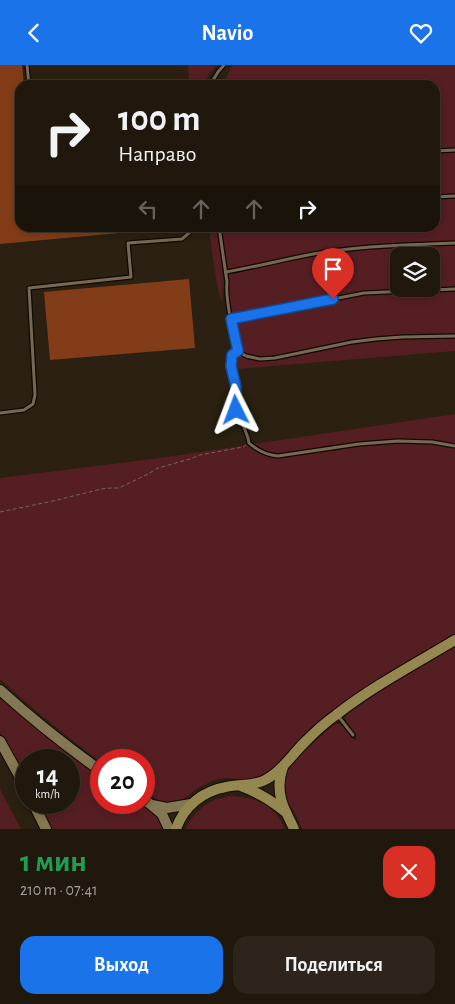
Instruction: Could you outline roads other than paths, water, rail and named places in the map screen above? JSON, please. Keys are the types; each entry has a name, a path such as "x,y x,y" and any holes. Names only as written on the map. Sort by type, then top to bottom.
{"main road":[{"path":"176,829 182,816 191,804 200,797 212,791 262,781 270,777 307,740 337,714 365,694 455,640"},
{"path":"0,690 37,723 90,763"},
{"path":"0,741 15,768"},
{"path":"285,764 278,786 285,812 294,829"},
{"path":"240,786 260,794 285,812"},
{"path":"155,804 167,808 191,804"},
{"path":"155,808 162,814 170,829"},
{"path":"39,814 46,829"}],"lane":[{"path":"28,65 29,80"},
{"path":"213,80 224,65"},
{"path":"440,151 455,150"},
{"path":"440,196 455,195"},
{"path":"0,413 24,410 33,404 36,395 29,288 131,277 128,243 182,239 189,232"},
{"path":"220,232 231,319 238,351 246,356 260,359 275,358 376,339 455,336"},
{"path":"226,272 301,256 371,246 455,243"},
{"path":"231,319 364,293 455,289"},
{"path":"238,351 232,355 231,366 236,387 238,418 244,427 248,443 265,454 278,455 398,441 432,442 455,446"},
{"path":"337,714 353,735"}]}
